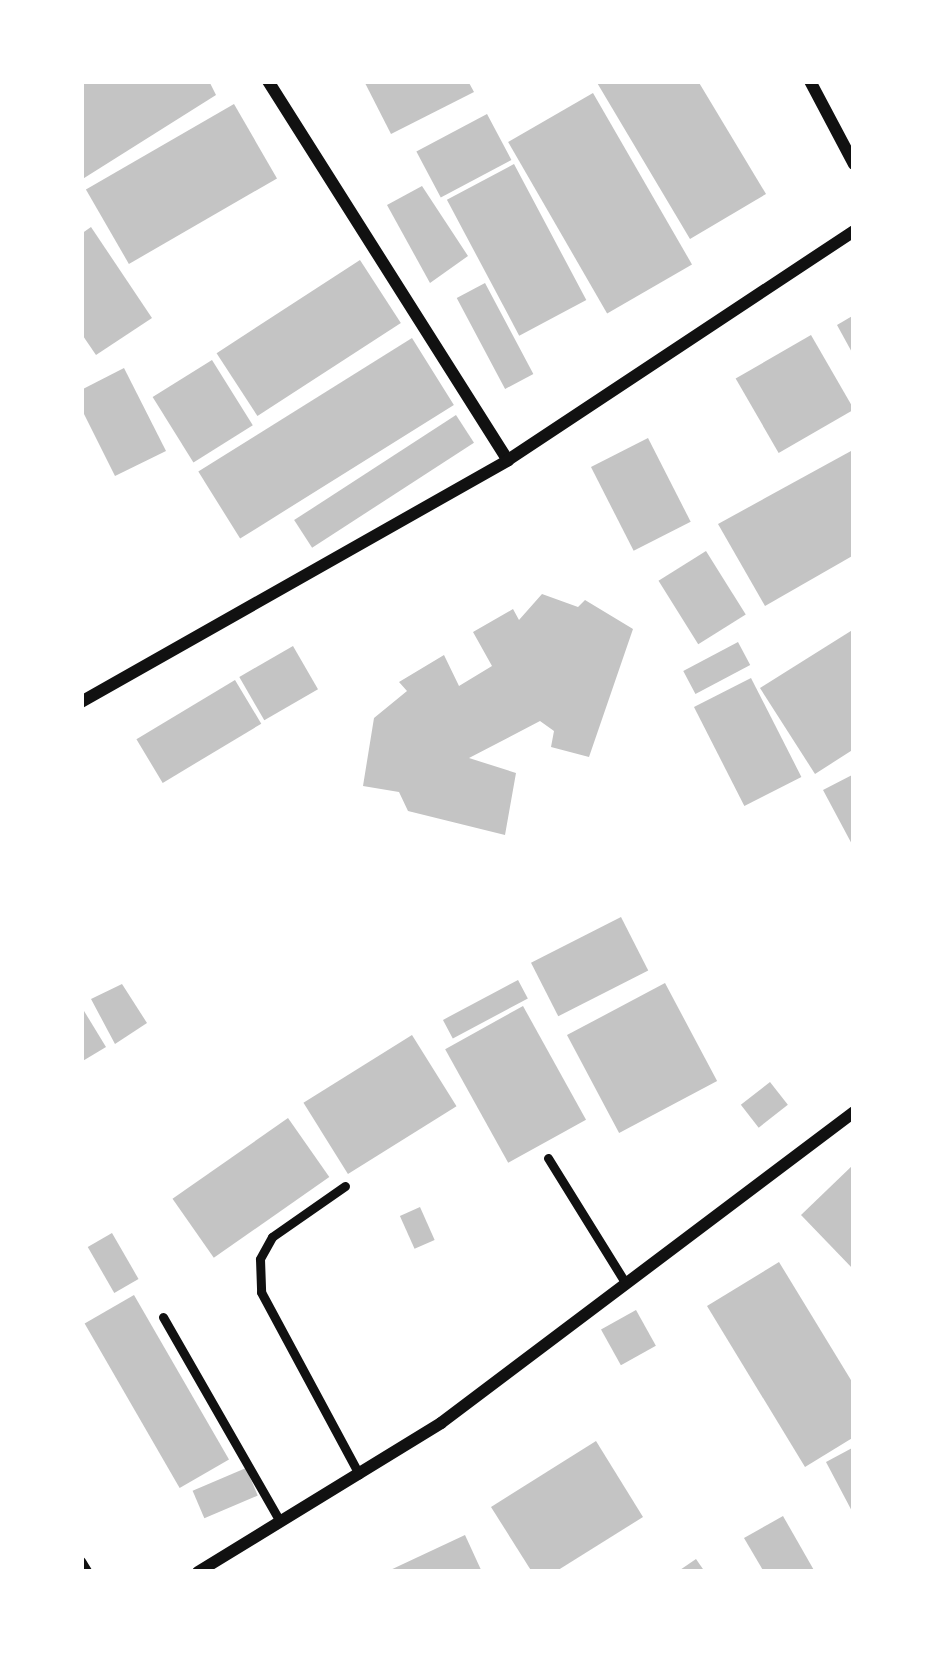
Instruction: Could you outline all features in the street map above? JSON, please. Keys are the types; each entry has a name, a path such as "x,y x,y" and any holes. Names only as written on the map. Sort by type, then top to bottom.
{"street":[{"path":"268,81 508,460"},
{"path":"810,81 854,162"},
{"path":"81,701 508,460 854,231"},
{"path":"198,1572 441,1423 854,1112"}],"lane":[{"path":"548,1158 626,1284"},
{"path":"345,1186 272,1237 260,1259 261,1292 359,1474"},
{"path":"163,1317 280,1521"},
{"path":"81,1561 88,1572"}],"building":[{"path":"81,81 209,81 216,95 81,180"},
{"path":"364,81 468,81 474,92 391,134"},
{"path":"596,81 698,81 766,194 690,239"},
{"path":"593,93 692,264 607,313 508,142"},
{"path":"234,104 277,178 129,264 86,190"},
{"path":"487,114 511,160 441,197 416,152"},
{"path":"514,164 586,300 519,336 447,200"},
{"path":"422,186 468,256 430,283 387,205"},
{"path":"91,227 152,318 96,355 81,333 81,234"},
{"path":"360,260 401,323 257,416 217,353"},
{"path":"485,283 533,374 505,389 457,298"},
{"path":"854,315 854,356 837,325"},
{"path":"811,335 854,409 779,453 736,378"},
{"path":"412,338 454,405 240,539 198,472"},
{"path":"212,360 253,425 193,462 153,397"},
{"path":"124,368 166,451 115,476 81,408 81,390"},
{"path":"456,415 474,443 312,548 294,520"},
{"path":"648,438 691,522 634,551 591,467"},
{"path":"851,451 854,555 765,606 718,524"},
{"path":"706,551 746,615 698,644 659,581"},
{"path":"542,594 578,607 585,600 633,629 589,757 551,747 554,731 540,721 469,758 516,773 505,835 408,811 399,792 363,786 374,718 407,691 399,682 444,655 459,686 492,666 473,632 513,609 519,620"},
{"path":"854,629 854,749 815,774 760,688"},
{"path":"738,642 750,665 695,694 683,671"},
{"path":"293,646 318,689 264,720 239,677"},
{"path":"751,678 801,777 744,806 694,707"},
{"path":"235,680 261,724 163,783 136,739"},
{"path":"854,774 854,848 823,790"},
{"path":"621,917 648,970 558,1016 531,963"},
{"path":"518,980 528,999 453,1038 443,1020"},
{"path":"665,983 717,1081 619,1133 567,1035"},
{"path":"122,984 147,1023 115,1044 91,999"},
{"path":"81,1006 106,1047 81,1062"},
{"path":"523,1006 586,1120 508,1163 445,1049"},
{"path":"412,1035 457,1106 348,1174 303,1103"},
{"path":"770,1082 788,1105 759,1128 741,1105"},
{"path":"288,1118 329,1177 214,1258 172,1199"},
{"path":"854,1164 854,1270 801,1215"},
{"path":"420,1207 435,1240 415,1249 400,1216"},
{"path":"112,1233 138,1279 114,1293 88,1247"},
{"path":"779,1262 854,1385 854,1437 805,1467 707,1306"},
{"path":"134,1295 229,1460 180,1488 85,1324"},
{"path":"636,1310 656,1346 621,1365 601,1329"},
{"path":"596,1441 643,1517 555,1572 532,1572 491,1507"},
{"path":"854,1447 854,1515 826,1462"},
{"path":"246,1468 258,1496 204,1518 193,1491"},
{"path":"783,1516 815,1572 764,1572 744,1538"},
{"path":"465,1535 482,1572 386,1572"},
{"path":"696,1559 705,1572 677,1572"}]}
